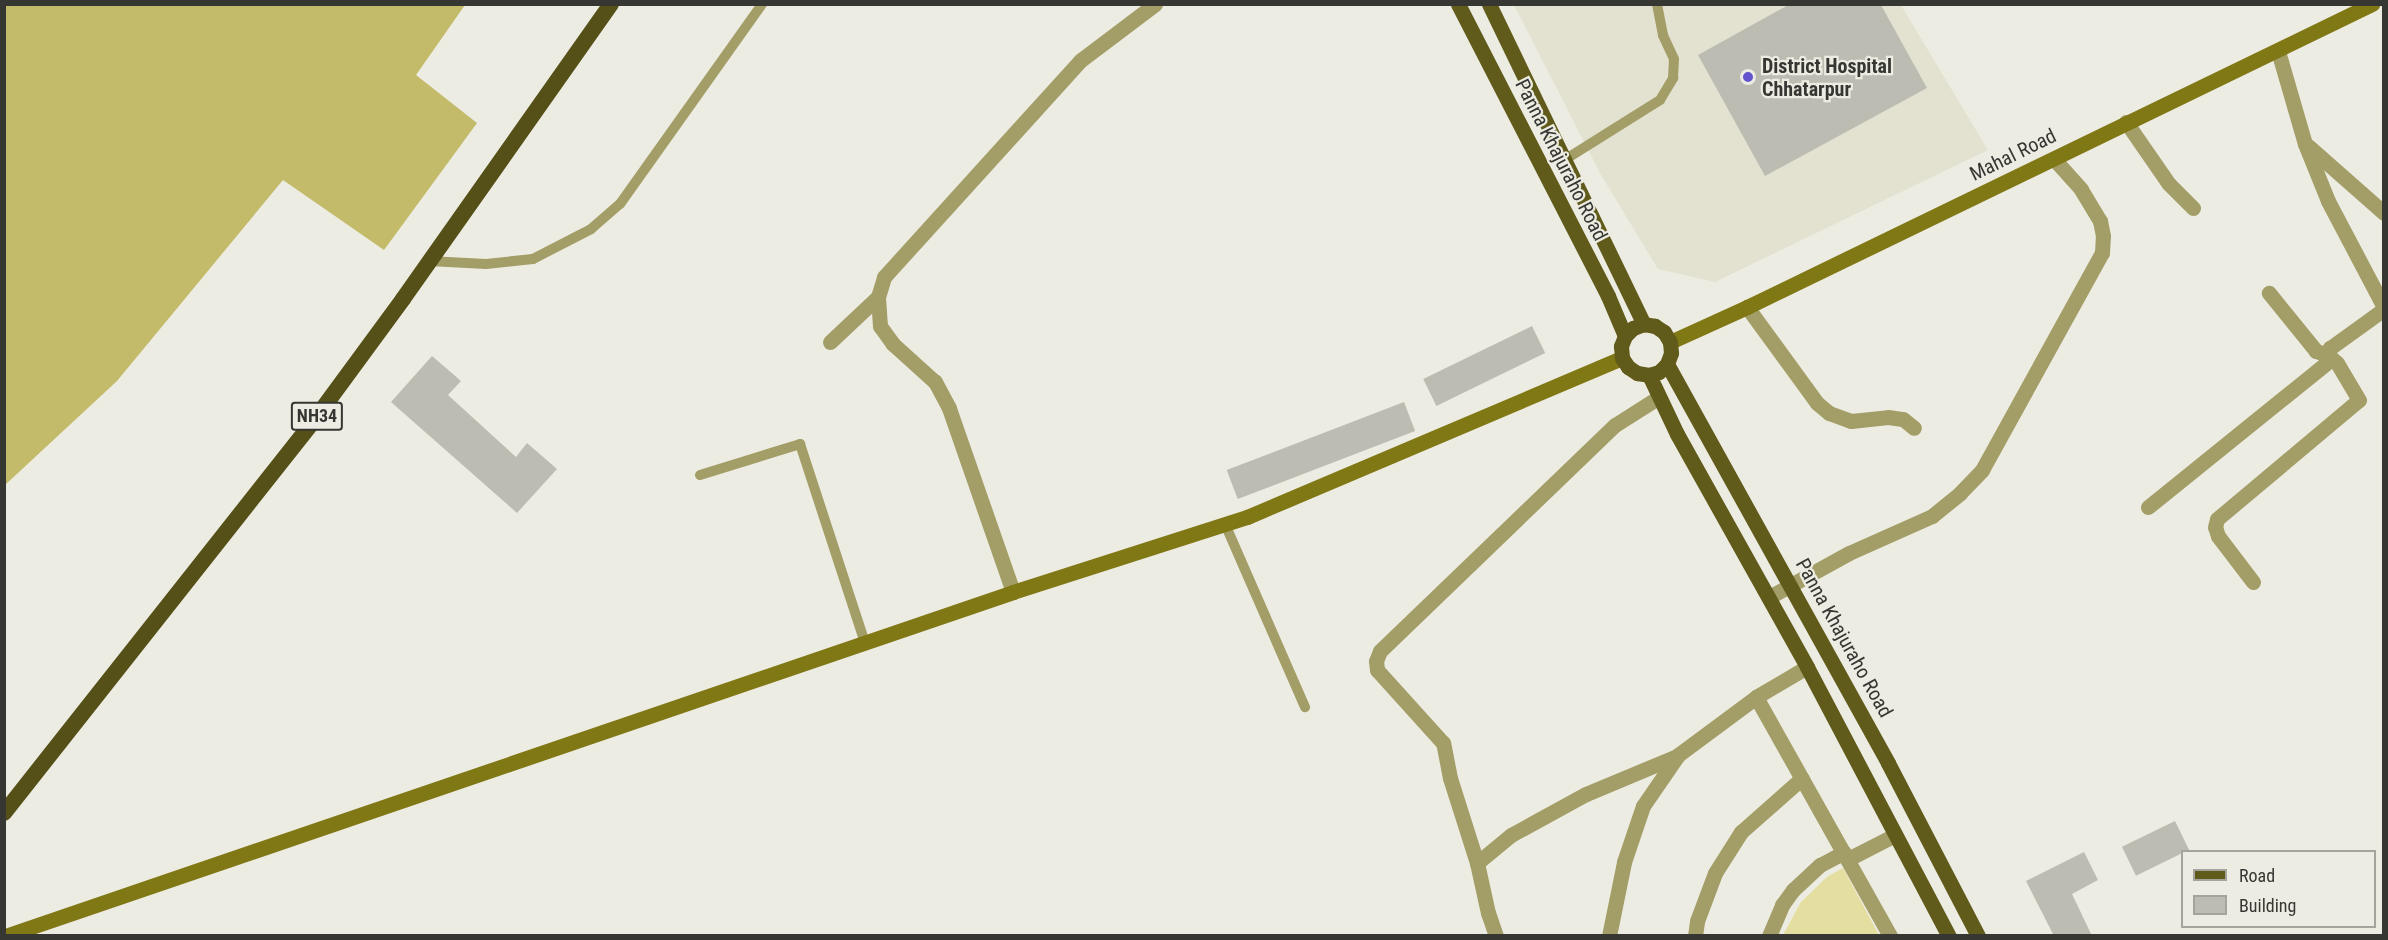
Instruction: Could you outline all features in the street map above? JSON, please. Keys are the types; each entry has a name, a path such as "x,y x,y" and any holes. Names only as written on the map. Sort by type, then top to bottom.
{"highway":[{"name":"NH34","path":"4,813 312,423 611,4"}],"main road":[{"name":"Panna Khajuraho Road","path":"1458,4 1608,296 1625,336"},
{"name":"Panna Khajuraho Road","path":"1489,4 1644,324"},
{"name":"Mahal Road","path":"1670,342 1748,307 2372,4"},
{"path":"1644,324 1655,326 1664,332 1670,342 1671,353 1667,364 1659,372 1649,375 1637,374 1622,358 1621,346 1625,336 1633,328 1644,324"},
{"path":"5,936 1013,592 1225,524 1622,358"},
{"name":"Panna Khajuraho Road","path":"1667,364 1792,586 1978,936"},
{"path":"1649,375 1949,936"}],"street":[{"path":"1013,592 949,408 935,382 892,344 880,326 878,297 884,277 1081,60 1155,4"},
{"path":"2148,507 2325,364 2330,348 2384,308 2328,201 2305,144 2278,51"},
{"path":"2126,122 2169,184 2193,208"},
{"path":"2305,144 2384,213"},
{"path":"1769,597 1849,553 1932,516 1982,470 2102,253 2103,236 2100,221 2081,189 2054,159"},
{"path":"2253,582 2218,536 2215,526 2217,519 2359,400 2337,363 2328,355 2316,351 2269,293"},
{"path":"830,342 878,297"},
{"path":"1748,307 1817,403 1829,413 1851,421 1888,417 1903,419 1914,428"},
{"path":"1496,936 1488,913 1478,863 1450,778 1443,743 1377,670 1376,661 1380,651 1615,425 1659,397"},
{"path":"1478,863 1511,835 1586,794 1678,755 1756,697 1807,667"},
{"path":"1756,697 1890,936"},
{"path":"1609,936 1624,862 1643,806 1678,755"},
{"path":"1695,936 1697,921 1715,873 1741,832 1802,778"},
{"path":"1769,936 1782,905 1793,890 1820,865 1895,835"}],"lane":[{"path":"429,261 486,264 533,259 591,229 620,204 762,4"},
{"path":"1566,159 1660,100 1665,93 1673,78 1674,59 1663,35 1657,4"},
{"path":"700,475 800,444 865,643"},
{"path":"1225,524 1305,707"}],"shaded area":[{"path":"5,4 465,5 416,75 477,123 384,250 283,180 117,381 5,485"},
{"name":"District Hospital Chhatarpur","path":"1514,5 1901,5 1988,150 1715,282 1658,269 1601,175"},
{"path":"1843,868 1879,935 1783,935 1801,902 1827,877"}],"building":[{"path":"1790,4 1881,5 1927,88 1765,176 1698,55"},
{"path":"1532,326 1545,353 1436,406 1423,379"},
{"path":"432,356 461,381 448,395 516,457 527,443 557,469 517,513 391,402"},
{"path":"1404,402 1415,431 1238,499 1227,470"},
{"path":"2175,821 2189,850 2181,850 2181,854 2136,876 2122,847"},
{"path":"2084,852 2098,880 2072,894 2092,936 2054,936 2026,881"}],"place":[{"name":"District Hospital Chhatarpur","path":"1748,77"}]}
